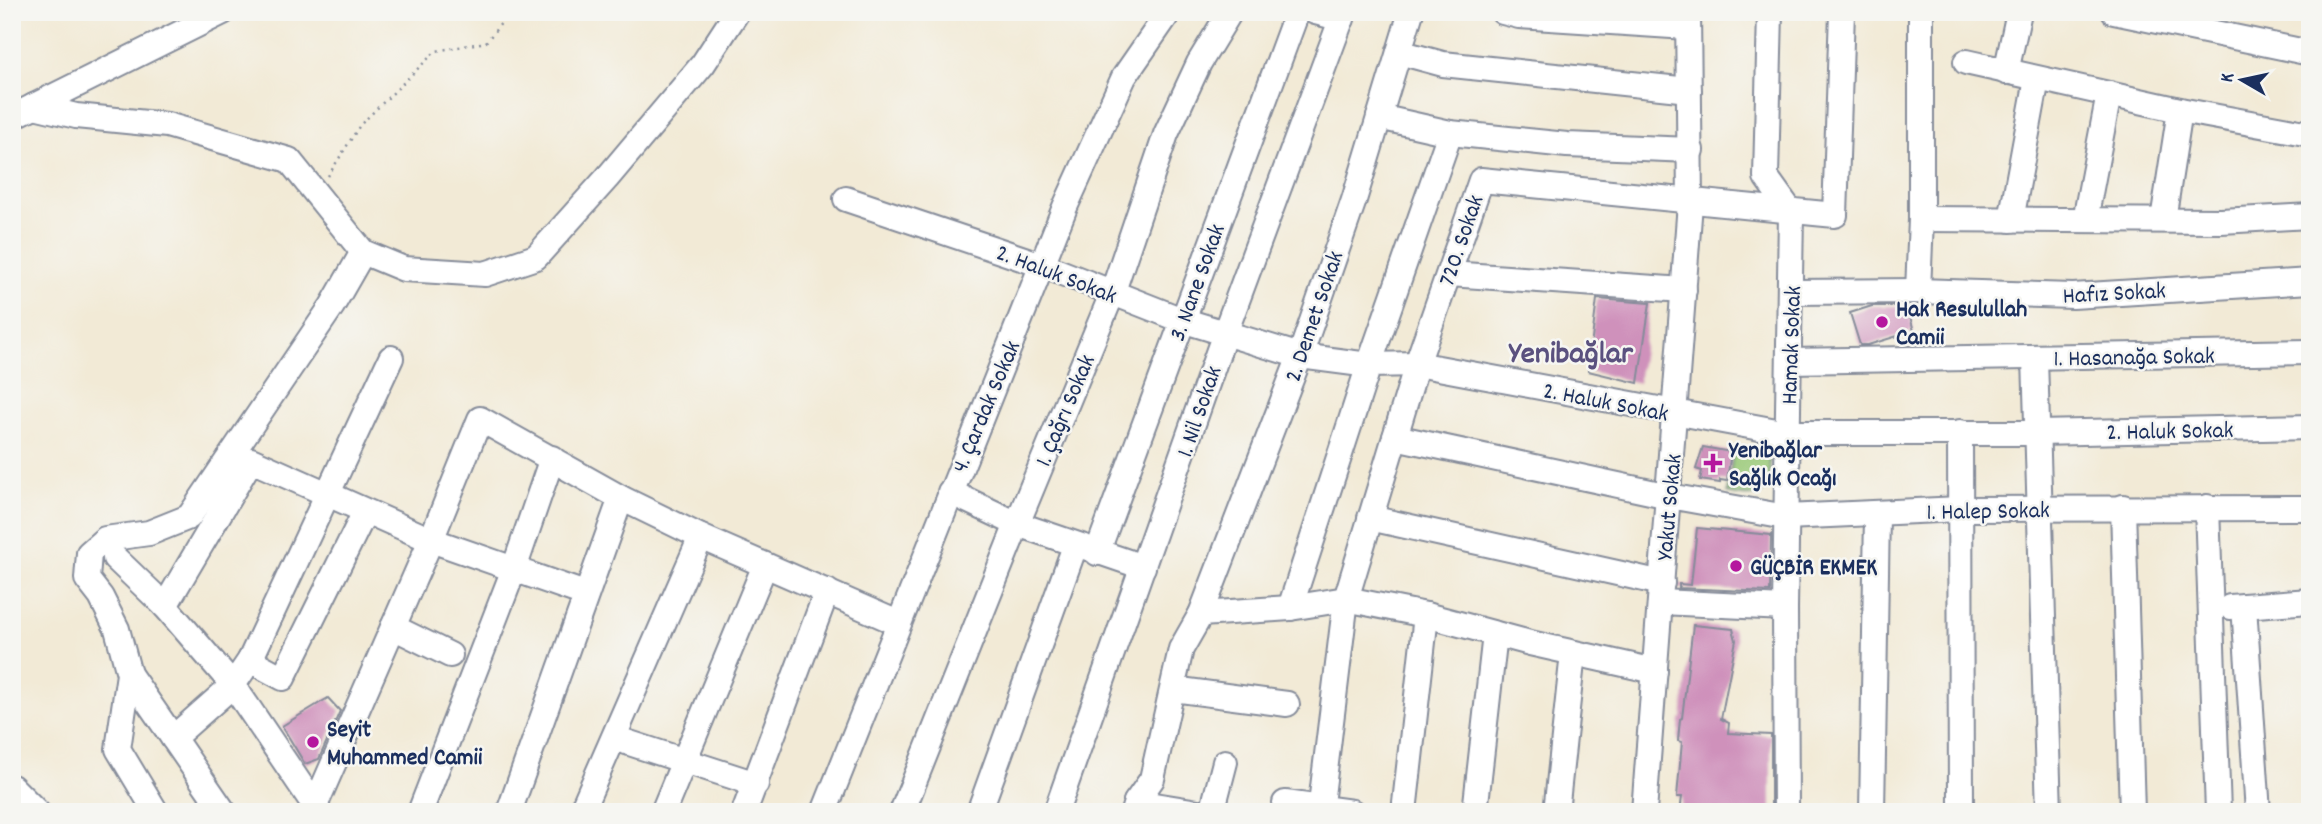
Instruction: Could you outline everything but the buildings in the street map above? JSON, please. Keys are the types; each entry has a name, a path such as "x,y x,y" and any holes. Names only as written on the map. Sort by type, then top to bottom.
{"street":[{"path":"12,117 223,12"},
{"path":"34,106 76,116 167,125 289,160 363,252 404,270 485,274 536,257 703,64 737,12"},
{"name":"4. Çardak Sokak","path":"824,812 1042,265 1124,77 1169,12"},
{"name":"1. Çağrı Sokak","path":"902,812 1112,294 1166,134 1199,63 1230,12"},
{"name":"3. Nane Sokak","path":"979,812 1182,320 1297,12"},
{"path":"1315,12 1343,15"},
{"name":"2. Demet Sokak","path":"1134,807 1152,779 1181,649 1200,614 1300,356 1411,12"},
{"path":"1503,12 1519,16 1687,20"},
{"path":"1770,12 1766,177 1791,212"},
{"name":"720. Sokak","path":"1321,810 1346,599 1417,364 1481,180 1690,203 1835,215 1842,12"},
{"path":"1918,291 1922,12"},
{"path":"2006,72 2019,12"},
{"path":"2114,12 2310,53"},
{"name":"1. Nil Sokak","path":"1056,812 1225,333 1343,15"},
{"name":"Yakut Sokak","path":"1644,812 1690,203 1687,20"},
{"path":"1399,52 1443,64 1689,90"},
{"path":"1966,62 2180,110 2310,134"},
{"path":"2011,220 2037,79"},
{"path":"2085,220 2109,94"},
{"path":"2162,220 2180,110"},
{"path":"1379,117 1450,133 1567,145 1691,150"},
{"path":"1290,608 1369,365 1450,133"},
{"name":"2. Haluk Sokak","path":"846,199 1042,265 1182,320 1300,356 1369,365 1417,364 1787,433 2038,433 2310,426"},
{"name":"Hamak Sokak","path":"1786,812 1785,608 1792,292 1791,212"},
{"path":"1921,219 2221,221 2310,216"},
{"path":"224,812 129,674 117,629 101,597 87,579 89,553 105,539 149,533 189,517 332,306 363,252"},
{"path":"1449,274 1684,290"},
{"name":"Hafız Sokak","path":"1792,292 1918,291 2073,296 2310,281"},
{"name":"1. Hasanağa Sokak","path":"1790,361 2310,352"},
{"path":"173,738 233,685 250,660 391,358"},
{"path":"2035,358 2049,812"},
{"path":"317,809 480,419 621,498 701,537 898,623"},
{"path":"1960,432 1961,812"},
{"name":"1. Halep Sokak","path":"1395,437 1669,496 1786,517 1960,509 2310,508"},
{"path":"420,812 514,569 552,458"},
{"path":"165,606 251,460 431,540 585,594"},
{"path":"950,492 1017,524 1143,567"},
{"path":"509,812 621,498"},
{"path":"2123,507 2132,812"},
{"path":"2207,507 2218,812"},
{"path":"250,660 283,678 365,512"},
{"path":"1872,812 1877,514"},
{"path":"1370,518 1661,592 1785,608"},
{"path":"581,812 701,537"},
{"path":"115,558 165,606 233,685 317,809"},
{"path":"663,812 765,565"},
{"path":"744,812 827,591"},
{"path":"1200,614 1290,608 1346,599 1426,615 1494,634 1655,671"},
{"path":"2211,608 2310,601"},
{"path":"2244,606 2258,812"},
{"path":"1404,812 1426,615"},
{"path":"393,627 450,655"},
{"path":"1475,812 1494,634"},
{"path":"1556,812 1573,653"},
{"path":"129,674 118,749 156,812"},
{"path":"1173,689 1287,704"},
{"path":"614,738 755,784"},
{"path":"1212,812 1225,762"},
{"path":"12,787 37,812"},
{"path":"1134,807 1198,812"},
{"path":"1284,808 1352,812"}],"path":[{"path":"317,194 360,125 436,51 486,41 510,12"}],"green space":[{"path":"1734,447 1759,449 1769,454 1769,478 1764,492 1750,496 1727,493"}],"place":[{"name":"Hak Resulullah Camii","path":"1882,322"},
{"name":"Yenibağlar Sağlık Ocağı","path":"1713,463"},
{"name":"GÜÇBİR EKMEK","path":"1736,566"},
{"name":"Seyit Muhammed Camii","path":"313,742"}],"district":[{"name":"Yenibağlar","path":"1571,351"}]}
